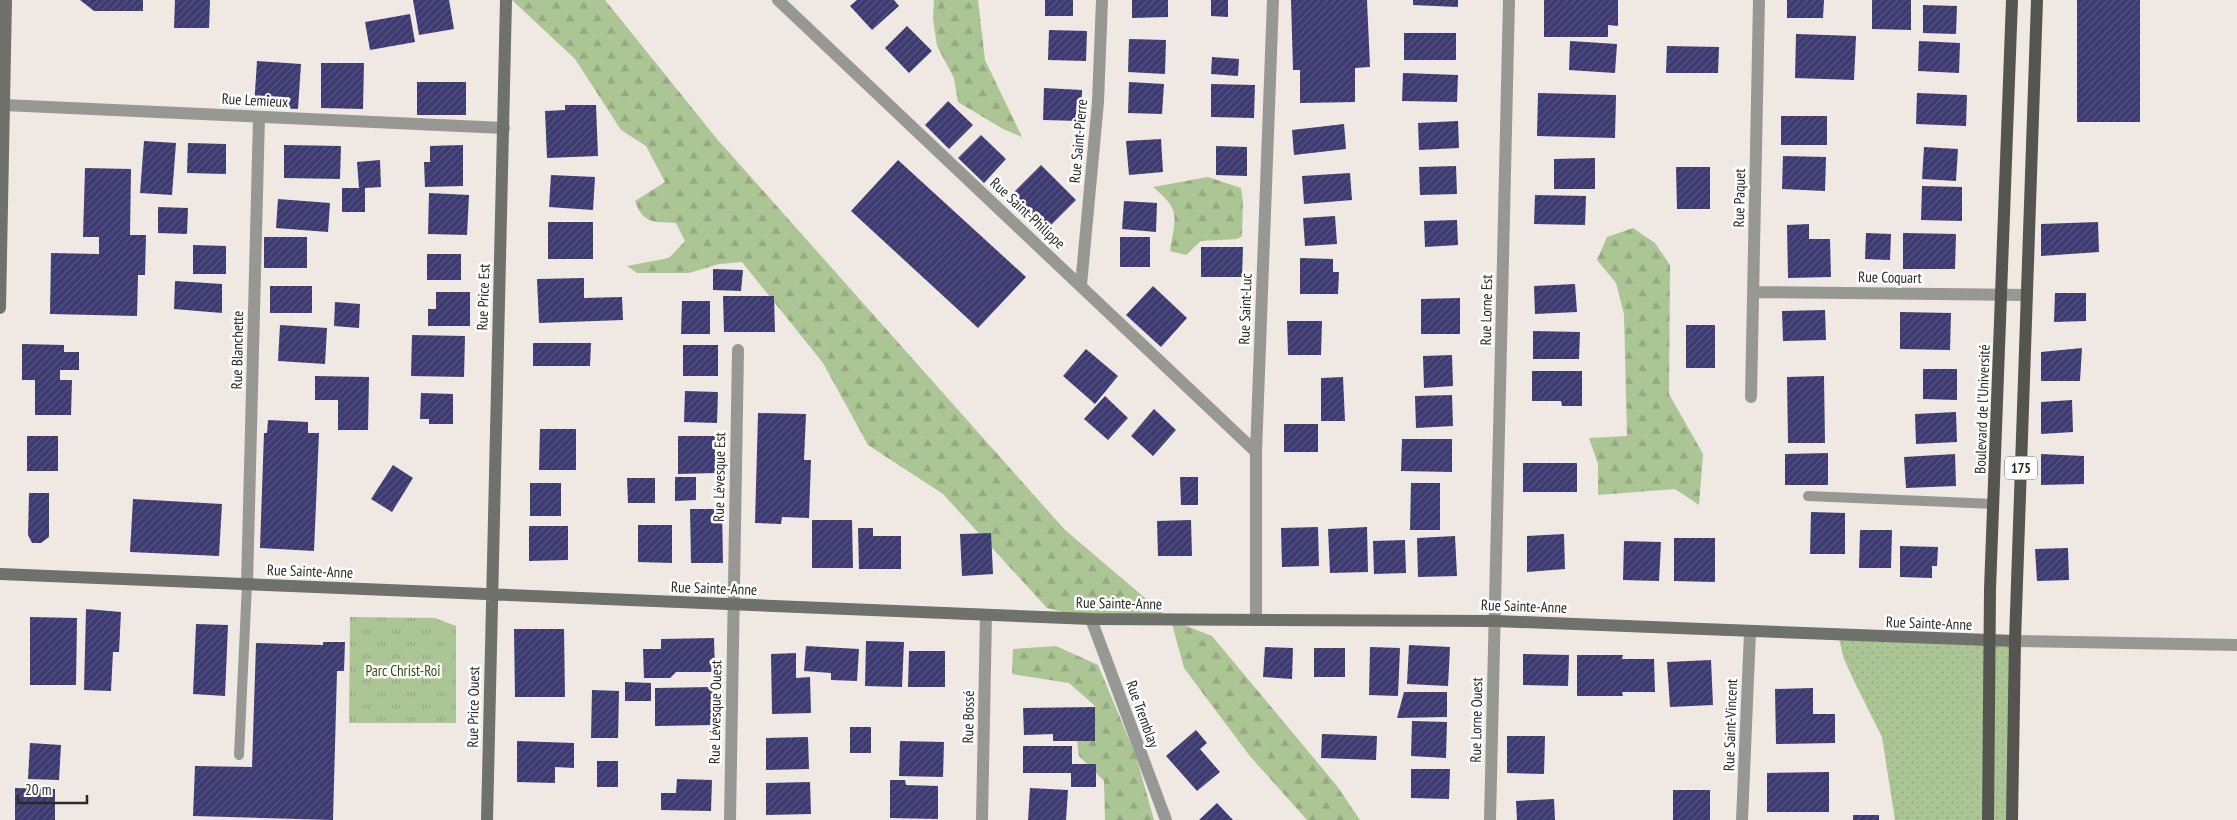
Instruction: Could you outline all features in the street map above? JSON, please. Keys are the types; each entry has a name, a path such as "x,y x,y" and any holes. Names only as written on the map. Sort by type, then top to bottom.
{"main road":[{"name":"Boulevard de l'Université","path":"1988,820 1989,641 2012,0"},
{"name":"175","path":"2012,820 2015,641 2037,0"}],"street":[{"path":"0,308 6,0"},
{"name":"Rue Price Est","path":"491,595 506,0"},
{"name":"Rue Saint-Philippe","path":"778,0 1256,452"},
{"name":"Rue Saint-Pierre","path":"1081,285 1098,102 1102,0"},
{"name":"Rue Saint-Luc","path":"1256,620 1256,452 1273,0"},
{"name":"Rue Lorne Est","path":"1495,621 1509,0"},
{"name":"Rue Paquet","path":"1751,397 1759,0"},
{"name":"Rue Lemieux","path":"4,105 504,128"},
{"name":"Rue Blanchette","path":"247,584 259,117"},
{"name":"Rue Coquart","path":"1754,292 2027,295"},
{"name":"Rue Lévesque Est","path":"733,605 738,350"},
{"name":"Rue Sainte-Anne","path":"0,574 1091,619 1495,621 1989,641 2237,645"},
{"name":"Rue Price Ouest","path":"487,820 491,595"},
{"name":"Rue Lévesque Ouest","path":"730,820 733,605"},
{"name":"Rue Bossé","path":"982,820 986,615"},
{"name":"Rue Tremblay","path":"1091,619 1166,820"},
{"name":"Rue Lorne Ouest","path":"1490,820 1495,621"},
{"name":"Rue Saint-Vincent","path":"1742,820 1750,632"}],"lane":[{"path":"1808,496 1994,504"},
{"path":"239,755 247,584"}],"green space":[{"path":"512,0 605,0 717,139 1065,530 1171,620 1091,619 1047,608 943,494 868,445 823,363 742,262 719,264 689,273 637,273 627,266 669,258 685,241 676,223 655,222 646,218 638,209 635,201 665,182 646,146 621,130 575,59"},
{"path":"934,0 978,0 985,60 1022,137 1003,129 958,102 954,78 937,46 933,19"},
{"path":"1208,177 1241,188 1243,202 1242,236 1237,239 1201,241 1186,255 1170,251 1174,215 1169,202 1153,187"},
{"path":"1633,228 1655,243 1670,265 1669,394 1703,454 1699,505 1675,489 1598,495 1598,464 1589,438 1627,436 1624,314 1616,283 1597,260 1607,237"},
{"name":"Parc Christ-Roi","path":"350,617 435,618 456,626 456,723 349,723"},
{"path":"1171,620 1212,636 1337,786 1360,820 1307,820 1249,755 1184,668"},
{"path":"1838,635 2015,641 2012,820 1895,820 1882,737 1844,659"},
{"path":"1056,646 1098,665 1136,756 1154,820 1105,820 1104,781 1079,756 1077,741 1095,741 1095,706 1069,683 1012,674 1013,649"}],"building":[{"path":"80,0 143,0 143,11 94,11"},
{"path":"175,0 210,0 209,28 174,28"},
{"path":"413,0 449,0 454,29 419,35"},
{"path":"857,0 894,0 899,6 872,30 850,6"},
{"path":"1045,0 1073,0 1073,16 1045,16"},
{"path":"1132,0 1168,0 1168,17 1132,18"},
{"path":"1211,0 1228,0 1228,17 1211,16"},
{"path":"1291,0 1367,0 1370,67 1355,68 1355,102 1300,103 1300,70 1293,70"},
{"path":"1413,0 1458,0 1458,7 1413,5"},
{"path":"1544,0 1618,0 1618,26 1608,25 1608,37 1544,37"},
{"path":"1787,0 1824,0 1823,18 1787,18"},
{"path":"1872,0 1911,0 1911,30 1872,29"},
{"path":"2077,0 2140,0 2140,122 2077,122"},
{"path":"1923,5 1957,6 1956,34 1923,33"},
{"path":"410,14 415,42 370,50 365,22"},
{"path":"907,26 932,51 909,73 885,48"},
{"path":"1049,30 1087,31 1086,61 1048,60"},
{"path":"1404,33 1456,33 1456,60 1404,60"},
{"path":"1796,34 1856,36 1854,80 1795,78"},
{"path":"1129,39 1166,40 1165,74 1128,72"},
{"path":"1570,41 1617,44 1615,73 1569,70"},
{"path":"1919,41 1960,43 1959,73 1918,71"},
{"path":"1667,46 1719,47 1718,73 1666,73"},
{"path":"1212,57 1239,59 1238,76 1211,74"},
{"path":"257,61 301,64 298,109 254,107"},
{"path":"321,63 364,63 363,109 321,108"},
{"path":"1403,73 1458,75 1457,102 1402,101"},
{"path":"417,82 466,82 466,115 417,115"},
{"path":"1129,82 1164,84 1162,114 1128,113"},
{"path":"1211,84 1255,85 1254,118 1211,117"},
{"path":"1044,88 1082,90 1081,121 1043,120"},
{"path":"1538,93 1616,95 1615,138 1537,136"},
{"path":"1917,93 1967,95 1966,126 1916,124"},
{"path":"948,101 973,125 949,149 925,125"},
{"path":"565,105 596,105 598,156 547,158 545,111 565,110"},
{"path":"1781,116 1827,116 1827,145 1781,145"},
{"path":"1458,121 1459,148 1419,150 1418,123"},
{"path":"1344,124 1346,149 1294,155 1292,130"},
{"path":"981,135 1006,159 984,183 958,158"},
{"path":"1161,139 1163,172 1129,175 1126,141"},
{"path":"144,141 176,143 172,195 140,193"},
{"path":"188,143 226,144 226,174 187,173"},
{"path":"284,145 341,146 340,179 284,178"},
{"path":"463,145 463,186 425,187 424,162 430,162 430,146"},
{"path":"1216,146 1247,147 1247,176 1216,175"},
{"path":"1924,147 1958,149 1956,181 1922,179"},
{"path":"1783,156 1826,157 1825,191 1782,189"},
{"path":"1595,158 1595,189 1554,189 1554,159"},
{"path":"380,160 381,187 365,188 365,212 342,212 342,188 359,188 357,162"},
{"path":"898,160 1026,277 978,328 851,211"},
{"path":"1041,165 1076,200 1043,233 1009,197"},
{"path":"1456,166 1457,194 1420,195 1419,167"},
{"path":"1676,167 1710,167 1710,209 1677,209"},
{"path":"85,168 131,169 130,235 146,235 145,275 138,275 137,316 50,314 51,253 99,254 99,237 83,237"},
{"path":"1350,173 1352,200 1304,204 1302,176"},
{"path":"551,175 595,177 593,210 549,207"},
{"path":"1922,186 1962,187 1962,221 1921,220"},
{"path":"429,193 469,195 467,235 428,234"},
{"path":"1535,195 1586,196 1585,225 1534,224"},
{"path":"278,199 330,203 328,232 276,228"},
{"path":"1124,201 1157,203 1156,232 1122,229"},
{"path":"158,207 188,208 187,234 158,233"},
{"path":"1335,216 1337,244 1305,246 1303,218"},
{"path":"1457,220 1458,245 1425,247 1424,221"},
{"path":"548,222 593,222 593,259 548,259"},
{"path":"2098,222 2099,252 2041,256 2041,224"},
{"path":"1809,224 1809,239 1830,239 1831,277 1788,278 1787,225"},
{"path":"1866,233 1891,234 1890,260 1865,259"},
{"path":"1903,233 1956,234 1955,269 1903,269"},
{"path":"264,237 307,237 307,268 264,268"},
{"path":"1120,237 1150,237 1150,267 1120,267"},
{"path":"193,245 226,246 226,274 193,274"},
{"path":"1201,247 1243,247 1242,277 1201,277"},
{"path":"427,254 461,254 461,280 427,280"},
{"path":"1300,258 1333,259 1333,272 1339,272 1338,294 1300,294"},
{"path":"713,269 743,270 741,291 713,290"},
{"path":"584,278 584,298 622,297 623,320 539,323 537,279"},
{"path":"175,281 222,284 222,313 174,309"},
{"path":"1575,284 1577,312 1535,314 1534,286"},
{"path":"270,286 312,286 312,313 270,313"},
{"path":"1153,286 1187,318 1161,347 1126,315"},
{"path":"436,292 470,292 470,326 428,326 428,309 436,309"},
{"path":"2055,293 2086,293 2086,321 2054,322"},
{"path":"723,296 774,296 775,332 724,332"},
{"path":"1460,298 1460,334 1421,334 1421,299"},
{"path":"682,301 710,301 710,334 681,334"},
{"path":"335,302 360,304 359,328 334,326"},
{"path":"1825,310 1826,340 1783,341 1782,311"},
{"path":"1900,312 1951,313 1950,350 1900,349"},
{"path":"1287,321 1322,321 1321,355 1288,355"},
{"path":"280,325 327,328 325,364 278,361"},
{"path":"1686,325 1715,325 1715,368 1686,368"},
{"path":"1533,331 1580,332 1579,359 1533,359"},
{"path":"412,335 465,336 464,377 411,376"},
{"path":"533,343 591,343 590,366 533,366"},
{"path":"22,344 64,345 64,352 79,352 79,370 60,370 60,380 72,380 71,415 35,415 35,380 22,380"},
{"path":"683,345 718,345 718,376 683,376"},
{"path":"2082,348 2080,381 2041,381 2041,352"},
{"path":"1086,349 1118,376 1095,404 1063,376"},
{"path":"1452,355 1453,386 1424,388 1423,356"},
{"path":"1923,369 1957,369 1957,400 1923,399"},
{"path":"1532,371 1582,371 1582,406 1562,406 1561,401 1532,401"},
{"path":"315,376 369,377 368,430 338,430 338,400 315,400"},
{"path":"1824,376 1825,443 1788,443 1787,377"},
{"path":"1343,377 1345,421 1321,421 1321,378"},
{"path":"685,391 718,392 717,423 684,422"},
{"path":"421,393 453,394 453,424 429,424 429,419 420,419"},
{"path":"1452,395 1453,426 1416,428 1415,396"},
{"path":"1105,396 1128,418 1108,440 1084,419"},
{"path":"2072,400 2073,432 2041,434 2041,402"},
{"path":"1154,409 1176,430 1153,456 1131,436"},
{"path":"1956,412 1957,442 1916,444 1915,414"},
{"path":"758,413 806,414 804,460 811,460 809,518 782,517 781,524 755,523"},
{"path":"268,420 308,422 308,433 319,433 314,551 260,548 264,433 267,433"},
{"path":"1284,424 1318,424 1318,452 1284,452"},
{"path":"540,429 576,429 576,470 539,470"},
{"path":"27,436 58,436 58,471 27,471"},
{"path":"678,436 715,436 715,473 678,474"},
{"path":"1402,439 1452,439 1452,472 1401,471"},
{"path":"1828,453 1828,485 1785,485 1785,454"},
{"path":"1955,454 1956,486 1906,488 1904,457"},
{"path":"2041,454 2084,456 2084,484 2041,485"},
{"path":"1523,463 1577,463 1577,492 1523,492"},
{"path":"393,465 413,478 392,512 371,499"},
{"path":"675,477 696,477 696,500 675,501"},
{"path":"1180,477 1198,477 1198,505 1181,505"},
{"path":"627,478 655,478 655,503 628,503"},
{"path":"530,483 561,483 561,516 530,516"},
{"path":"1411,483 1440,483 1440,530 1410,530"},
{"path":"29,493 49,493 49,537 41,543 32,543 28,535"},
{"path":"133,499 222,504 219,556 130,552"},
{"path":"690,509 722,509 723,563 691,563"},
{"path":"1811,512 1845,513 1845,554 1810,554"},
{"path":"812,520 852,520 853,568 812,568"},
{"path":"1191,520 1192,556 1158,556 1157,521"},
{"path":"638,525 672,525 672,563 638,562"},
{"path":"529,526 568,526 568,560 529,561"},
{"path":"1318,527 1319,566 1282,567 1281,528"},
{"path":"1367,527 1368,572 1330,573 1328,529"},
{"path":"858,528 873,528 873,536 901,536 901,569 859,569"},
{"path":"1860,530 1892,530 1891,568 1859,568"},
{"path":"991,533 993,574 962,576 960,534"},
{"path":"1564,534 1565,569 1527,572 1527,536"},
{"path":"1455,536 1457,576 1418,577 1417,538"},
{"path":"1674,538 1715,538 1715,582 1674,581"},
{"path":"1405,540 1406,573 1374,574 1373,541"},
{"path":"1624,541 1661,542 1659,581 1623,580"},
{"path":"1900,546 1938,547 1937,566 1932,566 1932,578 1900,577"},
{"path":"2068,548 2069,580 2037,581 2035,549"},
{"path":"86,609 121,612 119,652 113,652 111,691 84,690"},
{"path":"30,617 77,618 76,685 30,685"},
{"path":"196,624 228,625 225,696 193,694"},
{"path":"514,629 564,629 565,697 515,697"},
{"path":"714,638 715,672 676,672 670,678 644,678 643,649 661,649 661,639"},
{"path":"866,641 904,642 902,687 865,686"},
{"path":"323,642 345,642 344,671 337,671 333,820 193,816 195,766 252,767 256,643 323,645"},
{"path":"1409,645 1450,647 1448,686 1407,684"},
{"path":"806,646 859,649 857,681 831,680 831,673 804,671"},
{"path":"1265,647 1293,648 1292,679 1263,677"},
{"path":"1370,647 1400,648 1398,696 1369,695"},
{"path":"1314,648 1345,648 1345,677 1314,677"},
{"path":"909,651 945,651 945,687 908,687"},
{"path":"796,653 796,678 810,677 811,713 772,714 771,654"},
{"path":"1523,654 1569,655 1568,686 1523,685"},
{"path":"1577,655 1623,655 1622,659 1654,659 1655,692 1622,692 1623,696 1577,696"},
{"path":"1711,660 1713,705 1670,707 1667,662"},
{"path":"625,682 651,683 651,701 625,701"},
{"path":"713,687 714,725 655,726 655,688"},
{"path":"1813,688 1813,714 1835,714 1835,743 1776,744 1775,689"},
{"path":"592,690 619,691 618,738 591,738"},
{"path":"1404,692 1447,692 1447,717 1397,718"},
{"path":"1095,707 1095,741 1053,741 1053,734 1024,735 1023,708"},
{"path":"1412,721 1447,722 1446,758 1411,756"},
{"path":"850,727 871,727 871,753 850,753"},
{"path":"1196,730 1207,743 1200,749 1220,772 1197,791 1166,756"},
{"path":"1322,734 1377,736 1376,760 1321,758"},
{"path":"1507,736 1545,736 1544,774 1507,773"},
{"path":"808,737 809,769 766,770 766,738"},
{"path":"517,741 574,743 574,768 555,767 555,783 517,782"},
{"path":"900,741 944,742 943,777 899,776"},
{"path":"30,743 61,745 59,780 28,779"},
{"path":"1023,746 1072,746 1072,764 1096,764 1096,787 1071,787 1071,773 1023,773"},
{"path":"597,761 618,761 618,787 597,787"},
{"path":"1411,769 1450,769 1449,799 1411,798"},
{"path":"1829,772 1829,812 1767,812 1767,773"},
{"path":"677,779 712,780 711,811 661,810 661,793 676,793"},
{"path":"890,780 905,780 906,785 938,786 938,819 890,818"},
{"path":"810,782 811,814 766,815 766,783"},
{"path":"15,788 55,789 55,820 15,820"},
{"path":"1030,788 1068,790 1066,820 1028,820"},
{"path":"1673,790 1710,790 1710,820 1673,820"},
{"path":"1554,799 1555,820 1517,820 1516,801"},
{"path":"1217,803 1233,820 1199,820"},
{"path":"1853,815 1879,815 1879,820 1853,820"}]}
